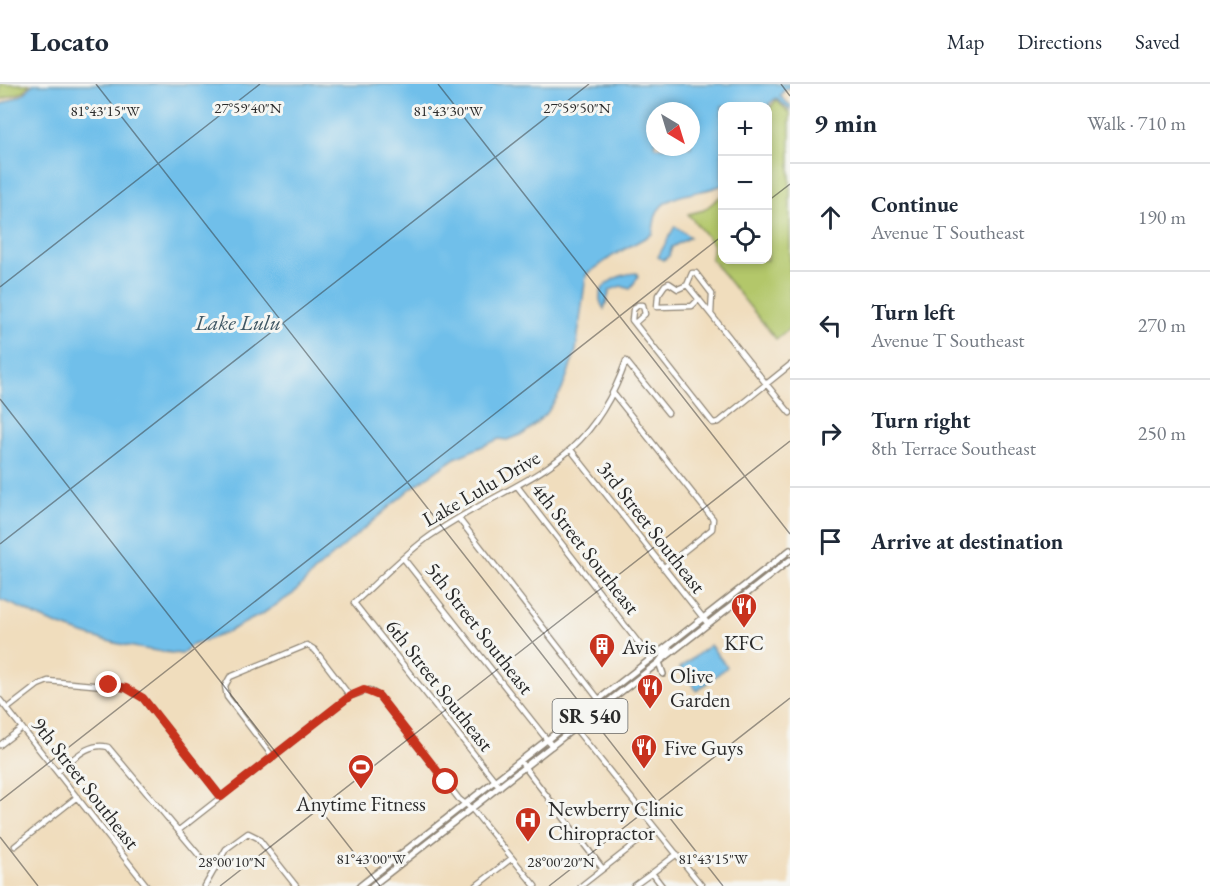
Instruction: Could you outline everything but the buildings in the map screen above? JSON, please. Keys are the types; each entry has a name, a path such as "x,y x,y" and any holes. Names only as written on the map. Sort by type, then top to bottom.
{"main road":[{"name":"SR 540","path":"360,886 790,550"},
{"name":"SR 540","path":"374,885 789,562"},
{"path":"663,674 659,662 676,639"},
{"path":"635,681 651,659"},
{"path":"400,865 404,857 433,830"},
{"path":"374,885 389,867 388,864"}],"street":[{"path":"699,299 692,306 657,308 658,296 665,285 669,283 678,289 687,285 692,273 696,273 712,294 711,314"},
{"path":"687,285 790,413"},
{"path":"635,323 713,423 719,422 790,365"},
{"name":"Lake Lulu Drive","path":"354,603 431,535 556,463 571,450 591,429 614,393 626,361 668,413"},
{"path":"614,393 713,519 712,529 663,568"},
{"name":"3rd Street Southeast","path":"571,450 708,624"},
{"name":"4th Street Southeast","path":"517,486 651,659"},
{"path":"459,519 604,706"},
{"name":"5th Street Southeast","path":"404,558 552,746"},
{"name":"6th Street Southeast","path":"354,603 500,787"},
{"path":"273,757 227,697 225,686 230,677 307,645 315,650 350,696"},
{"path":"7,709 38,685 48,681 131,689 143,698 221,797"},
{"path":"179,830 350,696 364,690 376,693 459,799 472,809 535,886"},
{"name":"9th Street Southeast","path":"0,700 147,886"},
{"path":"570,722 702,886"},
{"path":"0,745 22,728"},
{"path":"57,772 88,748 98,745 108,747 213,872"},
{"path":"520,761 603,869"},
{"path":"15,846 77,797"},
{"path":"580,886 654,829"},
{"path":"205,886 226,849 240,836 252,834 258,838 296,886"},
{"path":"634,886 677,854"},
{"path":"476,886 512,858"},
{"path":"652,873 662,886"}],"green space":[{"path":"0,84 30,84 23,92 0,100"},
{"path":"776,100 790,113 790,328 776,339 711,259 713,244 688,214 704,210 718,198 718,264 772,264 772,105"}],"water":[{"name":"Lake Lulu","path":"33,84 790,84 790,88 785,89 780,96 790,105 790,110 776,98 771,102 718,102 718,186 667,202 660,207 656,215 652,234 614,255 586,275 576,351 562,390 547,413 525,433 507,440 499,439 455,458 409,490 317,569 293,594 262,614 223,634 190,646 182,654 132,647 99,639 50,622 0,600 0,105 24,94"},
{"path":"675,226 690,237 672,247 669,256 663,260 658,257"},
{"path":"637,273 638,277 630,289 621,286 610,290 604,309 600,301 603,288 615,279"},
{"path":"710,645 727,667 697,691 680,668"}],"place":[{"name":"KFC","path":"744,629"},
{"name":"Avis","path":"602,669"},
{"name":"Olive Garden","path":"650,710"},
{"name":"Five Guys","path":"644,770"},
{"name":"Anytime Fitness","path":"361,790"},
{"name":"Newberry Clinic Chiropractor","path":"528,843"}],"route":[{"path":"109,685 135,691 143,698 221,797 350,696 364,690 369,690 379,696 446,782"}]}
